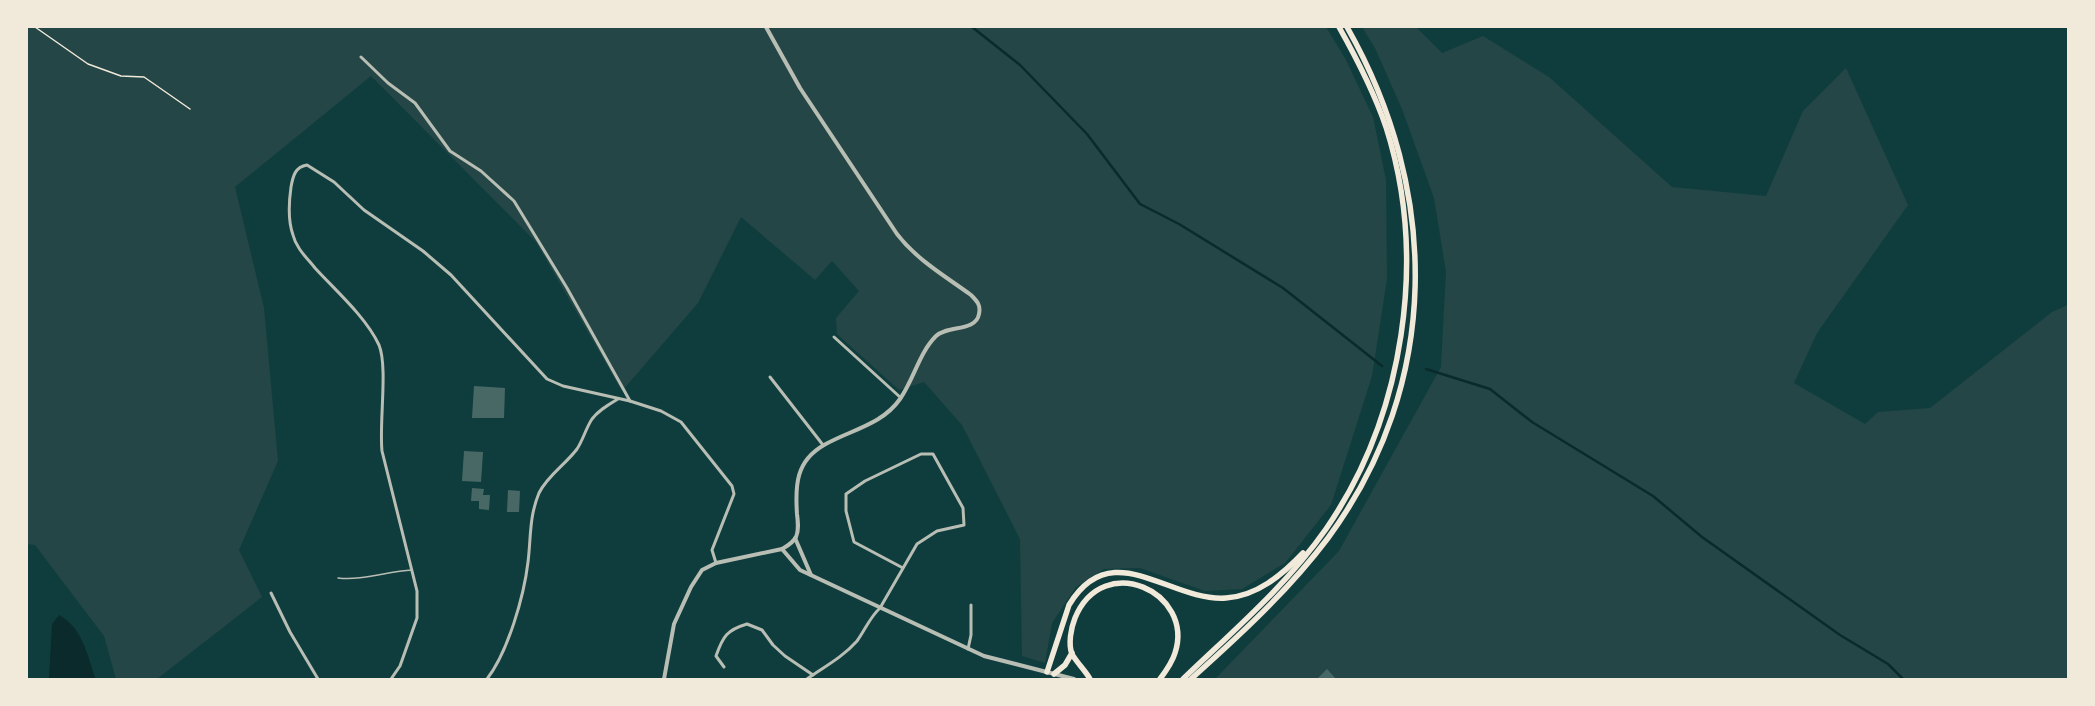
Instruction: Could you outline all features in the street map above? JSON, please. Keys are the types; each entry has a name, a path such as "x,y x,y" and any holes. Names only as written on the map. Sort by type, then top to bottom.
{"highway":[{"path":"1183,679 1280,586 1326,528 1354,482 1378,424 1397,355 1402,327 1406,272 1401,200 1386,128 1362,67 1339,27"},
{"path":"1191,679 1286,590 1344,515 1378,453 1396,404 1407,362 1414,305 1415,275 1412,213 1404,171 1388,116 1365,58 1348,27"},
{"path":"1047,672 1069,605 1075,596 1094,580 1107,574 1128,572 1210,597 1232,597 1260,588 1283,573 1326,528"},
{"path":"1090,679 1072,653 1070,637 1080,607 1096,591 1109,584 1125,581 1139,584 1157,594 1172,612 1178,630 1176,652 1171,663 1160,679"},
{"path":"1054,674 1065,665 1072,653"}],"street":[{"path":"766,27 800,88 905,245 922,261 971,296 978,302 980,309 979,318 966,326 947,330 937,335 927,346 901,398 891,410 881,418 823,445 811,455 800,471 796,487 798,528 796,538 811,576"},
{"path":"361,57 388,83 415,102 450,151 481,171 514,201 568,288 630,401"},
{"path":"392,679 400,666 417,618 416,592 412,570 382,451 382,362 379,346 367,326 302,252 292,236 290,199 295,172 300,166 307,165 334,182 364,210 423,251 451,275 547,379 563,386 630,401 661,411 681,422 732,486 734,494 712,550 716,563"},
{"path":"834,336 901,398"},
{"path":"770,376 823,445"},
{"path":"487,679 494,671 507,645 520,601 528,562 529,529 539,493 547,481 580,445 591,421 600,411 618,399"},
{"path":"807,679 837,659 857,641 873,614 880,608 917,544 937,531 964,525 963,508 933,454 921,454 865,481 846,494 846,510 854,542 903,568"},
{"path":"664,679 674,624 691,586 702,570 716,563 782,549 796,538"},
{"path":"782,549 800,570 811,576 984,656 1074,679"},
{"path":"271,593 290,632 318,679"},
{"path":"968,648 971,635 971,605"},
{"path":"724,667 716,656 721,640 732,628 747,624 762,630 773,645 785,656 813,675"}],"lane":[{"path":"338,578 352,578 394,571 412,570"}],"path":[{"path":"35,27 88,64 121,76 144,77 190,109"}],"shaded area":[{"path":"27,27 1326,27 1346,60 1373,117 1386,180 1387,279 1372,376 1331,505 1285,563 1242,589 1205,591 1140,568 1104,569 1076,587 1052,623 1045,663 1022,656 1020,539 962,425 924,382 899,390 837,334 836,318 859,291 832,261 815,280 741,217 698,303 622,391 536,242 371,76 235,187 264,308 278,461 239,550 262,597 157,679 116,679 104,636 35,545 27,544"},
{"path":"1362,27 1416,27 1442,53 1483,36 1549,77 1672,187 1766,196 1803,111 1846,68 1908,205 1817,333 1794,383 1865,424 1878,412 1930,408 2052,312 2068,305 2068,679 1215,679 1339,551 1441,367 1446,272 1434,198 1402,109 1375,48"},
{"path":"59,615 67,620 83,642 95,677 94,679 49,679 52,624"}],"building":[{"path":"474,386 505,388 504,418 472,418"},
{"path":"464,451 483,452 481,482 462,481"},
{"path":"472,488 484,489 483,495 490,495 489,510 479,509 479,501 471,501"},
{"path":"508,490 520,491 519,512 507,512"},
{"path":"1327,669 1336,679 1317,679"}],"waterway":[{"path":"972,27 1020,65 1087,134 1140,204 1179,224 1283,288 1382,366"},
{"path":"1426,369 1490,389 1532,422 1653,496 1702,537 1840,635 1888,664 1903,679"}]}
